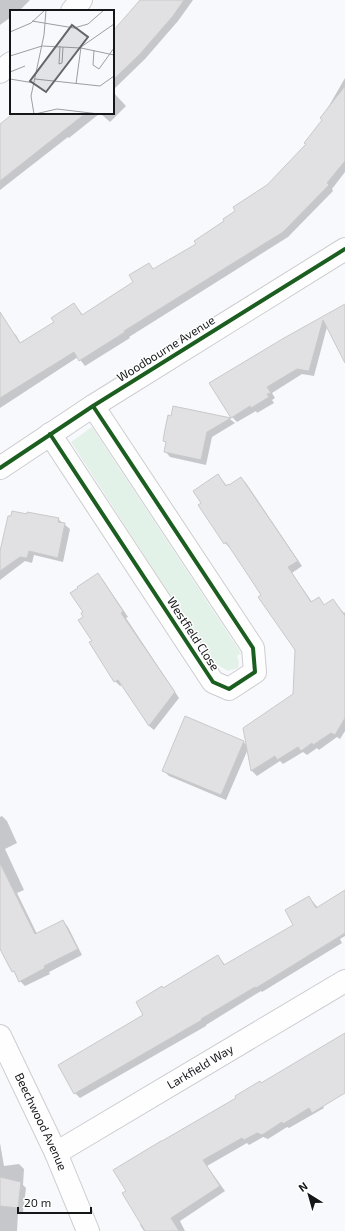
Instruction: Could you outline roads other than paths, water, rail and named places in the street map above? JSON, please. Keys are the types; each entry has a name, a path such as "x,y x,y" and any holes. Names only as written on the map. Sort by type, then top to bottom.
{"street":[{"path":"73,10 81,0"},
{"path":"0,72 10,64"},
{"name":"Woodbourne Avenue","path":"0,468 93,406 345,249"},
{"name":"Westfield Close","path":"50,434 213,682 229,689 255,672 253,648 93,406"},
{"name":"Larkfield Way","path":"56,1153 345,981"},
{"name":"Beechwood Avenue","path":"0,1036 56,1153 83,1229"}]}
